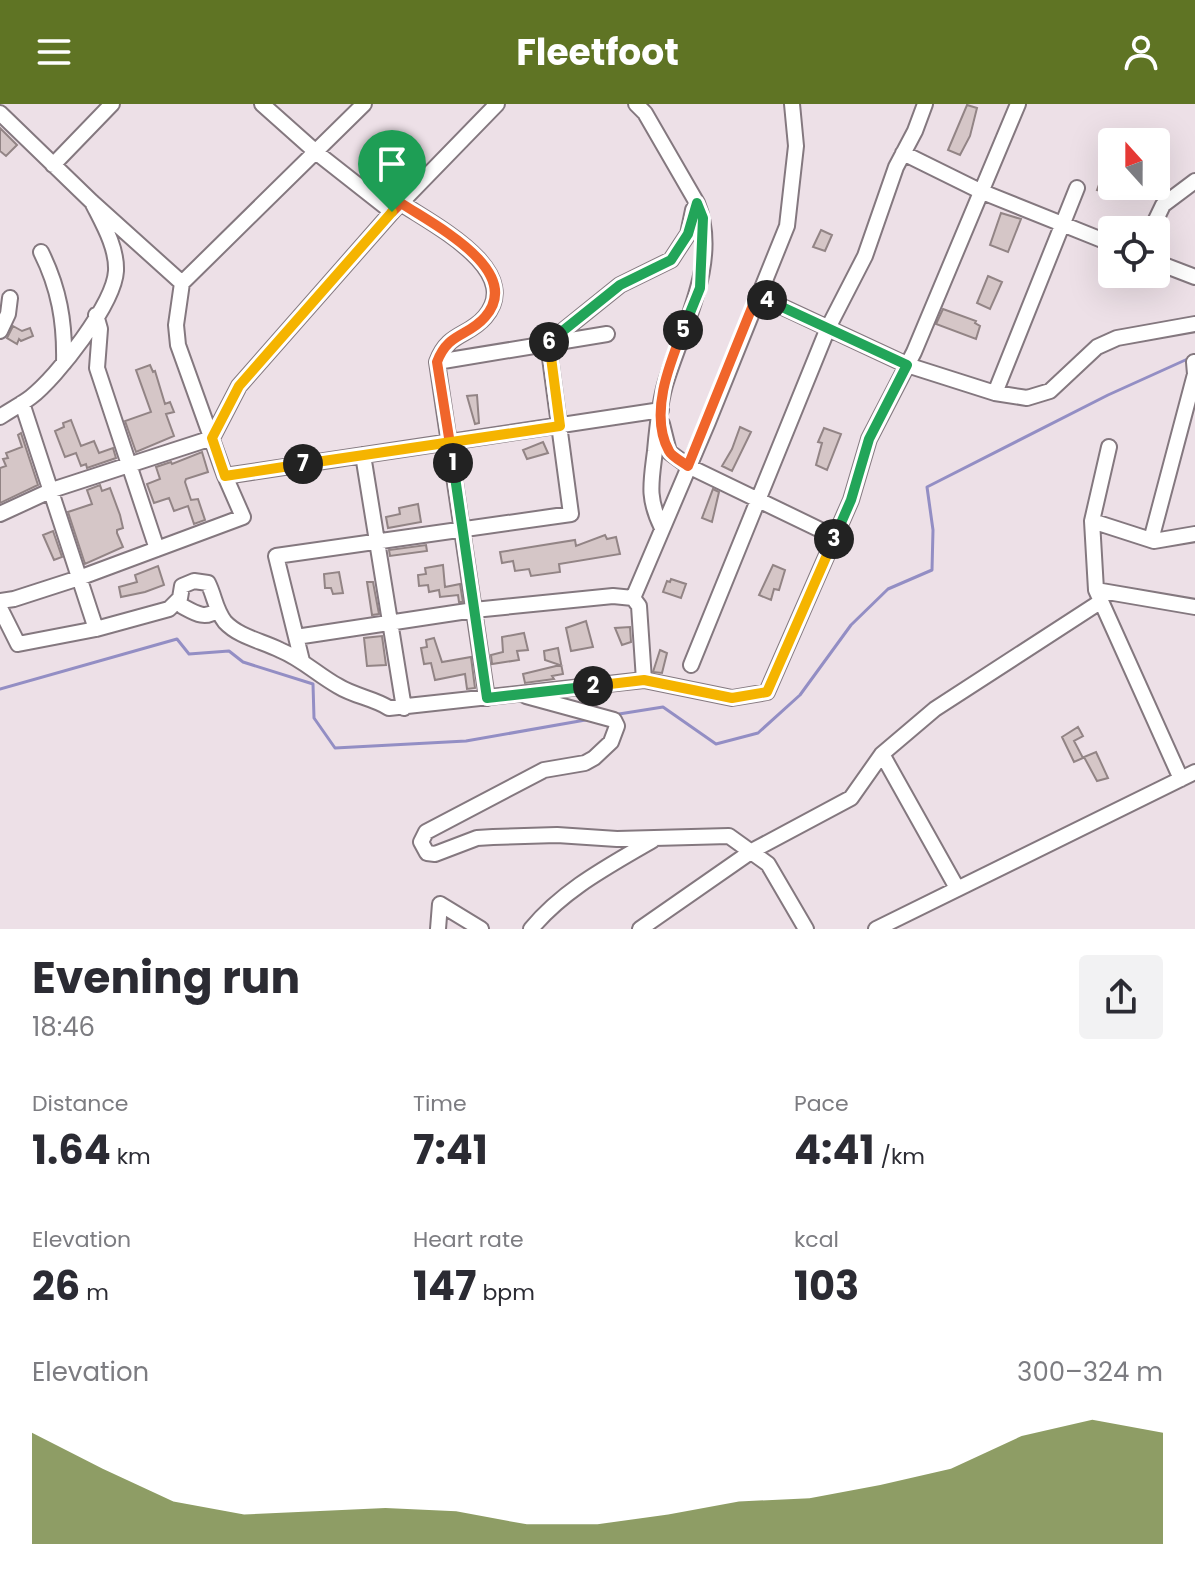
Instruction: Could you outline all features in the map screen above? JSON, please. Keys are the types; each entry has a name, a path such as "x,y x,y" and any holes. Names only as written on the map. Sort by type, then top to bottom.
{"street":[{"path":"53,165 112,104"},
{"path":"262,104 317,153 396,207 476,254 490,272 495,291 485,317 443,346 437,362 487,698"},
{"path":"0,601 79,578 243,517 178,345 176,325 182,283 364,104"},
{"path":"0,514 52,490 212,438 239,386 396,207 497,104"},
{"path":"636,104 645,113 703,218 700,288 679,340 664,390 651,476 651,507 662,528"},
{"path":"633,598 787,226 796,146 792,104"},
{"path":"691,665 828,328 865,256 896,167 925,104"},
{"path":"0,608 18,644 96,629 169,609 180,598 182,586 194,581 208,583 217,610 236,632 302,661 339,687 389,708 644,680 732,698 767,692 851,500 869,439 907,365 1018,104"},
{"path":"0,113 182,283"},
{"path":"903,153 980,191 1098,238"},
{"path":"1158,216 1163,205 1195,181"},
{"path":"995,393 1077,188"},
{"path":"0,417 32,396 64,363 110,293 116,272 113,246 92,202"},
{"path":"548,343 620,285 671,260 688,234 697,203"},
{"path":"41,252 53,275 60,300 65,332 64,363"},
{"path":"1170,267 1195,277"},
{"path":"757,295 907,365 995,393 1027,398 1050,391 1097,347 1117,338 1195,324"},
{"path":"0,331 8,314 10,298"},
{"path":"96,315 100,329 97,368 157,549"},
{"path":"437,362 607,334"},
{"path":"302,661 276,556 571,514 548,343"},
{"path":"1151,540 1195,374 1194,362"},
{"path":"22,403 96,629"},
{"path":"225,476 660,413"},
{"path":"660,413 669,452 688,466 835,537"},
{"path":"1109,447 1092,521 1098,596 1181,779"},
{"path":"363,455 404,708"},
{"path":"1092,521 1151,540 1164,541 1195,534"},
{"path":"296,637 474,610 613,596 633,598 639,606 644,680"},
{"path":"640,929 752,851 851,798 882,754 935,709 1098,596 1195,607"},
{"path":"182,606 201,616 211,615 217,610"},
{"path":"518,694 614,720 617,726 611,742 600,754 585,763 544,770 426,832 421,842 427,853 435,854 477,838 493,837 729,836 768,864 806,929"},
{"path":"882,754 957,888"},
{"path":"876,929 1195,772"},
{"path":"531,929 545,911 585,879 657,838"},
{"path":"438,929 440,904 481,929"}],"building":[{"path":"967,105 977,108 970,136 960,155 948,150"},
{"path":"0,128 17,145 6,156 0,151"},
{"path":"1001,213 1021,219 1008,252 990,245"},
{"path":"821,230 832,235 825,251 813,247"},
{"path":"988,276 1002,282 990,309 977,303"},
{"path":"943,309 976,321 980,326 976,339 936,324"},
{"path":"13,326 22,331 30,328 33,336 19,339 17,344 7,338"},
{"path":"150,365 155,371 165,404 170,402 174,412 166,414 174,436 136,452 125,421 151,412 136,370"},
{"path":"477,395 479,423 475,424 467,396"},
{"path":"71,420 81,446 94,441 99,453 113,448 116,458 87,468 86,464 81,466 76,453 65,457 55,431"},
{"path":"740,427 751,432 732,471 722,466"},
{"path":"824,428 841,434 827,470 816,465 822,443 818,442"},
{"path":"21,433 38,485 0,503 0,468 6,466 3,459 8,458 6,453 22,447 18,435"},
{"path":"543,442 548,453 527,459 523,450"},
{"path":"202,452 208,472 185,482 191,500 198,499 205,520 194,524 188,506 174,511 169,498 154,503 147,484 160,479 156,467"},
{"path":"100,485 102,491 110,488 123,528 117,533 123,547 85,564 68,512 92,504 87,490"},
{"path":"713,489 719,492 712,522 702,518"},
{"path":"418,504 421,522 388,528 386,517 400,514 399,508"},
{"path":"53,531 62,557 54,560 43,535"},
{"path":"605,535 607,539 616,537 620,554 559,564 560,572 531,576 529,569 515,571 513,561 502,563 500,552 575,540 576,546"},
{"path":"426,545 427,551 390,556 389,550"},
{"path":"443,565 445,587 460,584 463,602 459,602 458,595 440,597 439,590 429,592 428,585 419,586 418,575 426,574 425,568"},
{"path":"773,565 785,570 779,590 774,589 771,600 759,595"},
{"path":"158,566 164,585 121,597 119,587 137,582 135,575"},
{"path":"339,572 343,593 333,594 331,588 325,588 324,574"},
{"path":"671,579 686,584 681,598 663,592"},
{"path":"367,582 373,582 379,614 372,615"},
{"path":"586,621 593,647 571,651 566,628"},
{"path":"630,627 631,642 622,645 615,628"},
{"path":"524,633 528,650 517,651 519,660 492,664 491,655 503,652 502,637"},
{"path":"382,636 386,665 367,666 364,638"},
{"path":"434,638 442,662 471,657 475,688 467,689 465,674 435,680 431,663 424,664 421,648 427,647 426,640"},
{"path":"558,648 563,674 552,676 554,679 525,683 523,674 560,665 545,660 544,651"},
{"path":"660,650 667,653 662,673 653,672"},
{"path":"1078,727 1083,736 1074,741 1083,758 1074,762 1062,737"},
{"path":"1096,752 1108,778 1097,781 1084,757"}],"waterway":[{"path":"619,714 663,707 716,744 758,733 800,695 851,625 888,589 932,570 933,530 927,487 1108,395 1192,357"},
{"path":"0,689 177,639 189,654 229,651 243,662 313,684 314,718 335,748 466,741 591,719"}],"route":[{"path":"392,212 239,386 212,438 225,476 451,443 560,426 548,343 620,285 671,260 688,234 697,203 703,218 700,288 679,340 664,390 660,416 669,452 688,466 757,295 907,365 869,439 851,500 767,692 732,698 644,680 487,698 451,443 437,362 443,346 485,317 495,291 490,272 476,254 401,203 392,212"}]}
